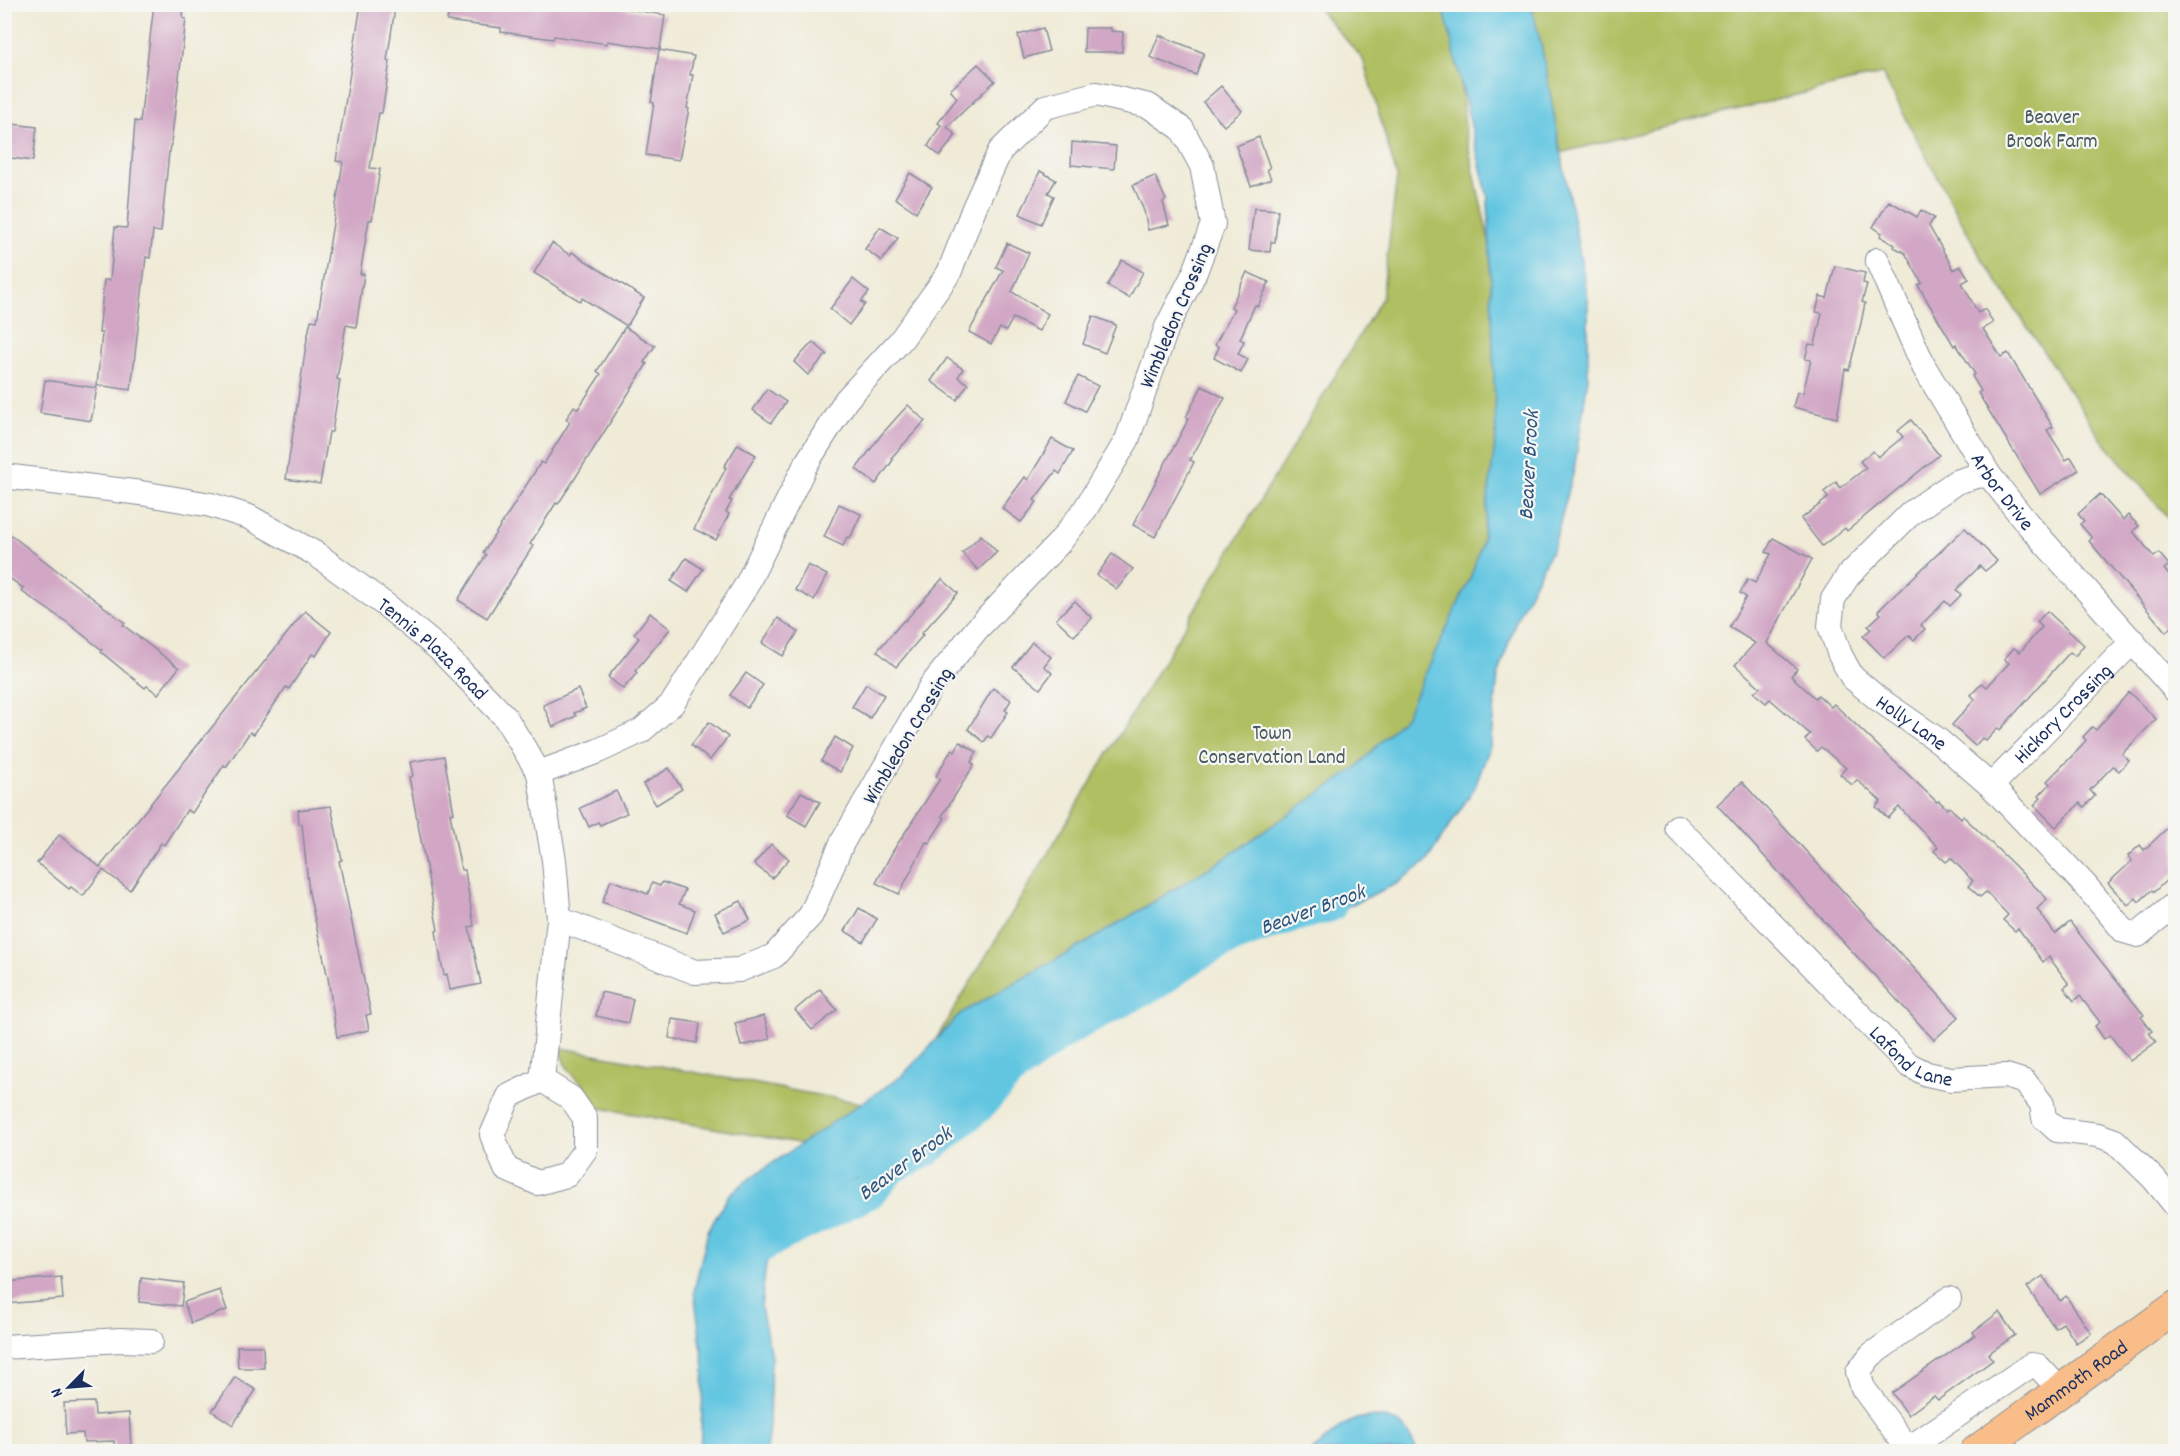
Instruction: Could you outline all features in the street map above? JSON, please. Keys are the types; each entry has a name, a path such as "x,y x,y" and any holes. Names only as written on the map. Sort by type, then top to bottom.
{"main road":[{"name":"Mammoth Road","path":"1976,1452 2175,1307"}],"street":[{"name":"Wimbledon Crossing","path":"539,774 641,731 672,704 746,586 806,464 846,400 901,340 949,273 974,208 1000,151 1045,107 1096,94 1149,106 1182,129 1203,166 1213,224 1195,272 1167,327 1127,440 1084,511 1059,543 976,630 932,686 842,843 812,915 774,956 740,970 695,972 559,919"},
{"name":"Arbor Drive","path":"1877,260 1924,367 1989,475 2027,523 2175,691"},
{"name":"Holly Lane","path":"1989,475 1956,482 1911,513 1848,576 1833,599 1830,626 1840,655 1852,677 1877,698 1938,740 1991,786 2085,885 2124,931 2138,935 2175,903"},
{"name":"Tennis Plaza Road","path":"4,476 141,493 210,505 249,517 316,554 387,606 439,649 505,717 539,774 554,860 559,919 542,1080"},
{"name":"Hickory Crossing","path":"1991,786 2133,641"},
{"name":"Lafond Lane","path":"1677,827 1909,1065 1927,1074 1951,1079 2006,1076 2025,1082 2042,1104 2044,1118 2057,1130 2098,1135 2115,1141 2154,1179 2175,1206"},
{"path":"542,1080 571,1098 585,1118 585,1150 567,1175 538,1183 506,1169 492,1135 509,1096 542,1080"},
{"path":"1949,1299 1871,1355 1858,1372 1863,1388 1902,1442 1911,1447 2031,1365 2038,1366 2061,1391"},
{"path":"4,1347 121,1340 151,1341"}],"green space":[{"name":"Town Conservation Land","path":"1315,5 1453,5 1466,136 1522,391 1492,593 1380,836 1138,948 883,1158 594,1107 592,1098 585,1087 564,1062 561,1048 894,1109 1382,298 1397,177 1363,59"},
{"name":"Beaver Brook Farm","path":"1477,5 2175,5 2175,526 2102,440 1979,254 1882,74 1494,169"}],"water":[{"path":"1443,5 1531,5 1541,44 1588,299 1588,377 1574,470 1554,545 1516,620 1498,676 1490,747 1475,787 1426,862 1396,884 1346,907 1298,917 1274,916 1210,931 1132,978 1112,998 1096,1005 1012,1079 870,1172 814,1203 782,1230 766,1264 761,1307 771,1356 766,1451 700,1451 704,1367 694,1291 708,1231 729,1195 749,1179 903,1075 961,1013 1091,940 1222,860 1355,769 1406,715 1471,576 1482,542 1496,437 1488,198"},
{"path":"1379,1417 1400,1424 1417,1451 1312,1451 1344,1425 1356,1419"}],"building":[{"path":"154,4 184,4 183,18 186,19 161,232 153,231 150,258 146,257 131,390 97,385 102,333 99,333 104,280 110,280 115,227 127,228 135,121 140,122"},
{"path":"361,4 395,8 382,113 379,113 370,168 380,169 360,274 364,274 356,327 346,325 337,379 340,380 332,432 329,432 320,484 286,479 307,339 311,320 317,321 343,162 336,161"},
{"path":"450,4 597,4 665,15 660,49 554,36 553,39 501,32 501,28 447,21"},
{"path":"1043,28 1049,51 1024,58 1018,35"},
{"path":"1085,28 1111,28 1111,31 1123,32 1122,52 1084,52"},
{"path":"1159,35 1204,53 1196,75 1150,57"},
{"path":"659,50 694,56 690,75 693,75 687,108 689,109 679,160 646,155"},
{"path":"978,64 995,81 947,127 956,135 940,156 928,146 941,125 938,123 957,98 950,90"},
{"path":"1221,86 1242,111 1224,126 1203,102"},
{"path":"4,123 37,127 33,161 4,157"},
{"path":"1259,137 1270,168 1267,169 1271,179 1251,186 1236,146"},
{"path":"1072,142 1116,146 1114,169 1071,165"},
{"path":"1040,171 1056,180 1048,193 1054,196 1041,224 1020,214"},
{"path":"910,173 932,187 916,212 895,198"},
{"path":"1155,176 1166,200 1163,202 1169,225 1148,230 1144,211 1133,185"},
{"path":"1889,201 1917,217 1921,210 1934,218 1929,226 1954,270 1961,266 1969,279 1962,283 1978,313 1985,309 1993,323 1983,329 2001,357 2008,353 2053,427 2047,430 2066,460 2071,457 2079,470 2040,494 1978,393 1981,391 1972,376 1975,374 1956,344 1954,346 1918,285 1922,283 1905,253 1880,236 1882,233 1873,227"},
{"path":"1254,208 1278,210 1275,242 1271,242 1270,252 1249,250"},
{"path":"880,227 898,238 882,261 865,249"},
{"path":"552,243 570,255 572,252 644,298 627,326 582,298 580,301 534,273"},
{"path":"1007,243 1029,253 1012,292 1048,314 1039,331 1013,318 1006,331 1000,328 991,344 969,332 1003,270 996,267"},
{"path":"1122,260 1143,272 1129,298 1107,286"},
{"path":"1835,266 1865,273 1863,283 1867,284 1862,302 1865,303 1861,323 1849,370 1845,369 1837,418 1793,407 1797,392 1803,393 1811,360 1805,359 1809,344 1815,345 1822,313 1816,312 1820,296 1827,298"},
{"path":"1247,272 1269,282 1258,306 1255,305 1240,339 1244,341 1238,354 1248,359 1241,373 1214,358 1219,347 1215,345 1234,309 1231,307"},
{"path":"853,279 869,292 861,302 865,304 849,325 830,309"},
{"path":"1093,316 1116,325 1105,353 1083,344"},
{"path":"625,327 655,346 644,362 647,364 572,483 558,504 556,503 530,544 533,546 487,618 458,600 486,555 483,553 541,462 544,464 570,422 566,419 574,406 578,409 601,374 597,371"},
{"path":"813,342 827,354 808,375 794,362"},
{"path":"947,358 963,369 958,377 968,384 957,400 931,381"},
{"path":"1078,376 1098,386 1085,411 1066,401"},
{"path":"45,380 97,388 91,421 40,413"},
{"path":"1202,386 1225,398 1190,460 1194,462 1155,537 1133,525 1189,418 1186,417"},
{"path":"767,389 786,402 771,423 753,410"},
{"path":"908,405 925,421 891,458 893,460 876,484 856,469 881,435"},
{"path":"1911,420 1939,455 1847,531 1845,528 1822,546 1801,519 1828,498 1824,492 1836,482 1840,488 1866,468 1860,461 1873,451 1878,457 1903,437 1898,431"},
{"path":"1052,439 1073,451 1060,474 1056,471 1034,500 1037,502 1021,522 1002,508 1025,477 1028,480"},
{"path":"738,444 756,455 729,500 732,501 726,512 729,514 716,540 694,529 726,468 724,467"},
{"path":"2100,494 2123,520 2128,515 2139,526 2133,531 2154,557 2159,553 2169,565 2164,569 2175,583 2175,623 2166,632 2089,541 2092,538 2080,524 2084,521 2078,514"},
{"path":"839,504 861,514 850,538 847,537 843,546 824,537"},
{"path":"1965,528 1997,561 1985,571 1980,566 1956,590 1961,595 1950,606 1945,601 1921,625 1925,629 1914,640 1909,635 1884,658 1863,636 1871,629 1868,626 1881,614 1878,611"},
{"path":"11,535 179,668 158,694 147,686 145,688 68,623 21,591 23,588 4,574 4,544"},
{"path":"981,535 997,552 978,570 962,553"},
{"path":"1773,538 1812,559 1767,643 1797,669 1791,676 1815,698 1818,695 1831,707 1834,704 1937,802 1939,801 1947,809 1949,807 1961,818 1963,816 2014,865 2047,899 2037,909 2055,934 2070,922 2144,1015 2141,1017 2152,1031 2149,1033 2156,1042 2130,1061 2110,1035 2104,1039 2095,1026 2100,1022 2080,996 2074,1001 2064,988 2069,984 2049,957 2043,962 2018,928 2015,931 2003,920 2008,915 1986,892 1980,897 1968,886 1973,881 1951,858 1946,862 1934,851 1938,847 1899,807 1888,818 1876,807 1881,801 1857,780 1852,785 1840,774 1846,768 1821,747 1817,751 1805,740 1810,734 1770,699 1766,703 1754,693 1760,687 1735,665 1755,643 1729,627 1746,597 1740,593 1748,579 1755,583 1771,554 1766,552"},
{"path":"1112,554 1133,569 1117,589 1097,575"},
{"path":"686,558 703,569 688,592 671,581"},
{"path":"808,565 827,575 814,600 795,590"},
{"path":"942,579 958,593 921,634 923,635 896,667 877,651"},
{"path":"1075,601 1092,618 1074,636 1056,619"},
{"path":"305,611 331,632 316,656 312,654 289,689 286,687 254,734 250,732 226,767 224,765 192,813 187,810 164,845 161,843 130,890 103,870 83,896 71,887 69,889 37,863 59,835 100,867"},
{"path":"2047,611 2084,645 2075,656 2070,652 2000,730 1998,728 1986,741 1982,738 1975,746 1952,725 1975,699 1971,695 1982,683 1987,687 2009,663 2004,659 2014,648 2020,652 2042,627 2037,622"},
{"path":"650,613 670,629 623,689 608,677 639,638 634,634"},
{"path":"778,618 798,632 783,656 762,643"},
{"path":"1032,642 1051,657 1044,666 1052,673 1040,689 1013,667"},
{"path":"746,673 763,685 747,708 730,695"},
{"path":"866,684 884,695 870,718 852,707"},
{"path":"993,688 1011,700 1005,710 1008,712 991,738 988,736 984,742 968,729"},
{"path":"578,689 586,708 574,713 576,716 553,727 543,705"},
{"path":"2129,692 2156,719 2122,754 2129,760 2119,771 2113,766 2090,790 2095,796 2084,807 2080,803 2056,827 2034,805 2050,784 2047,781 2082,746 2086,740 2083,737 2092,727 2096,730"},
{"path":"709,722 728,737 710,760 691,745"},
{"path":"835,737 853,748 840,772 821,761"},
{"path":"960,742 977,752 971,762 974,765 942,816 945,818 929,843 926,842 899,894 876,883 893,851 940,779 936,776 952,749 955,751"},
{"path":"444,756 454,813 450,814 461,870 465,870 474,926 469,927 481,984 450,990 441,960 436,931 438,930 409,777 413,776 410,762"},
{"path":"669,768 682,789 656,805 643,784"},
{"path":"1742,782 1959,1017 1934,1040 1717,805"},
{"path":"616,791 627,813 600,825 598,822 589,827 580,808"},
{"path":"801,792 820,802 806,826 787,815"},
{"path":"331,806 342,860 339,861 371,1014 366,1015 369,1030 337,1037 328,978 309,893 302,824 299,824 298,810"},
{"path":"2175,821 2175,872 2154,892 2152,890 2139,902 2136,898 2128,905 2108,883 2132,861 2128,856 2140,845 2144,850"},
{"path":"771,844 789,859 772,878 754,864"},
{"path":"611,880 648,894 652,883 660,886 662,882 685,890 679,904 695,910 687,933 602,902"},
{"path":"741,901 750,920 724,932 715,913"},
{"path":"859,908 877,919 863,942 845,931"},
{"path":"820,989 837,1010 812,1030 795,1010"},
{"path":"601,992 633,999 628,1023 596,1016"},
{"path":"764,1016 770,1039 741,1046 735,1023"},
{"path":"672,1019 700,1023 697,1043 669,1038"},
{"path":"2043,1276 2060,1301 2066,1296 2091,1333 2076,1343 2063,1323 2055,1328 2027,1287"},
{"path":"61,1277 63,1299 4,1304 4,1282"},
{"path":"141,1278 184,1283 181,1306 139,1302"},
{"path":"220,1290 227,1310 191,1323 184,1302"},
{"path":"1999,1312 2015,1335 1988,1354 1993,1360 1938,1400 1934,1396 1908,1415 1892,1393 1975,1335 1973,1332"},
{"path":"237,1346 263,1346 264,1368 238,1368"},
{"path":"235,1377 256,1390 233,1425 212,1411"},
{"path":"94,1402 95,1415 129,1413 131,1447 114,1448 114,1441 84,1442 83,1433 66,1434 64,1403"}],"waterway":[{"name":"Beaver Brook","path":"740,1258 776,1237 869,1192 891,1167 926,1150 977,1107 1009,1072 1059,1034 1155,983 1195,955 1237,935 1286,917 1330,905"}]}
